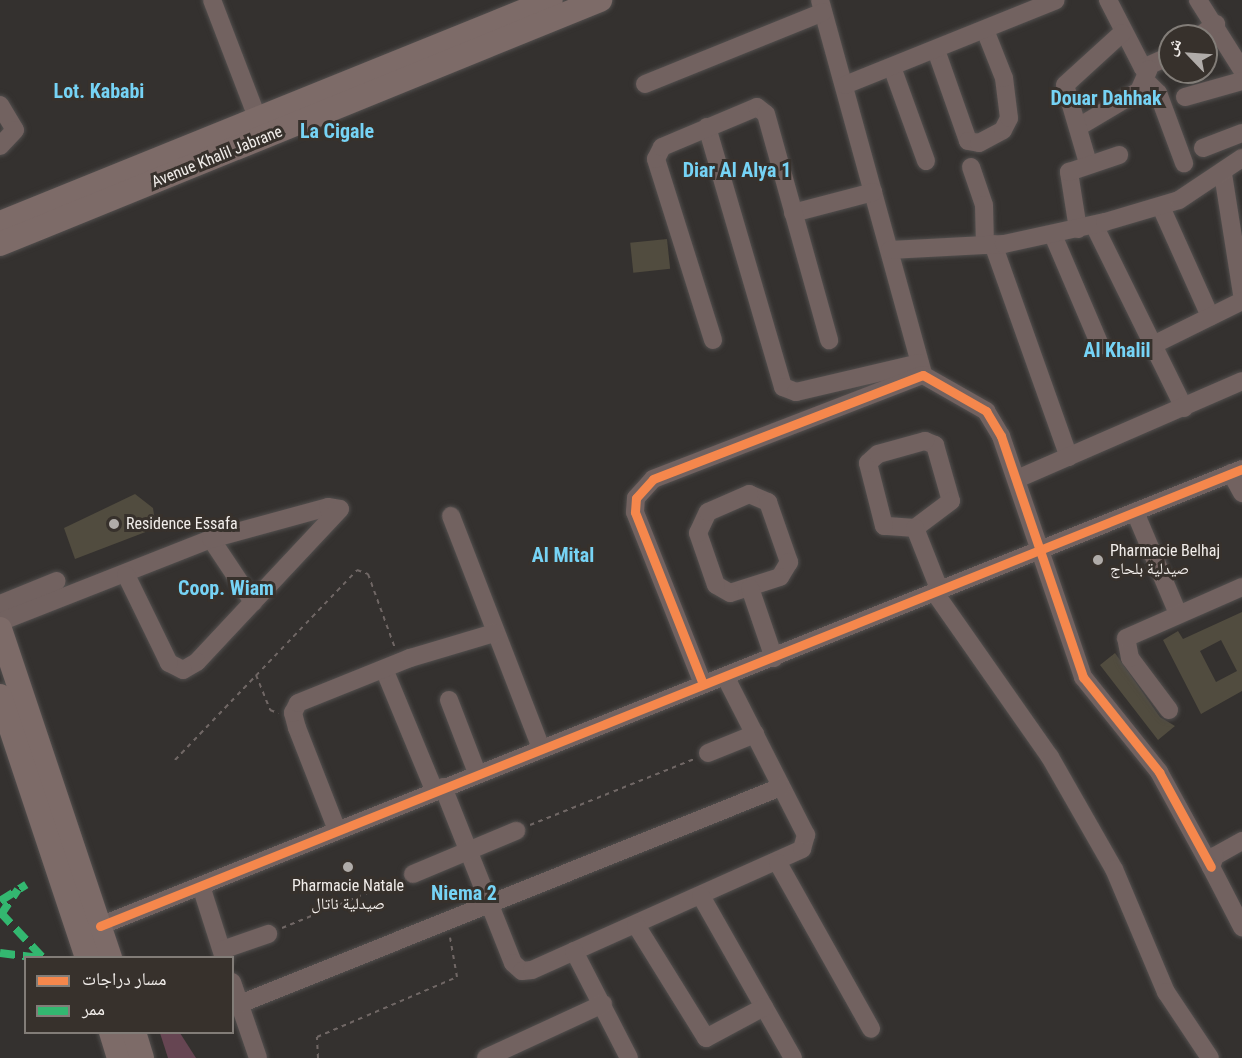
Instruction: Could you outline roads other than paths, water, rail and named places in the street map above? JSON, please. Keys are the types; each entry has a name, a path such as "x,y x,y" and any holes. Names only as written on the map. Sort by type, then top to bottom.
{"main road":[{"name":"Avenue Khalil Jabrane","path":"0,223 551,0"},
{"name":"Avenue Khalil Jabrane","path":"0,244 600,0"},
{"path":"0,629 110,956"},
{"path":"0,696 87,956"},
{"path":"112,1034 119,1058"},
{"path":"135,1034 142,1058"}],"street":[{"path":"212,0 258,120"},
{"path":"845,86 1056,0"},
{"path":"1108,0 1122,33 1158,93 1184,162"},
{"path":"1198,0 1216,24"},
{"path":"645,84 822,6 922,369 986,411 1017,479 1038,550 1083,676 1159,772 1242,927"},
{"path":"1218,28 1242,70"},
{"path":"936,50 968,141 979,143 1003,130 1009,118 1004,78 985,30"},
{"path":"1088,163 1080,126 1066,81 1122,33"},
{"path":"1080,126 1135,94 1148,75 1158,66"},
{"path":"892,67 926,161"},
{"path":"1185,97 1242,81"},
{"path":"0,105 15,130 0,146"},
{"path":"713,340 656,159 662,147 753,107 765,111 829,340"},
{"path":"707,127 783,387 796,392 922,369"},
{"path":"1203,148 1242,133"},
{"path":"1119,155 1072,167 1067,177 1086,227 1153,345 1184,408"},
{"path":"890,250 989,245 1053,235 1086,227 1161,207 1223,174 1242,158"},
{"path":"971,166 984,205 989,245 1069,457"},
{"path":"1223,174 1242,294"},
{"path":"793,213 873,192"},
{"path":"1161,207 1210,316"},
{"path":"1053,235 1100,345"},
{"path":"1153,345 1242,301"},
{"path":"704,684 634,512 636,498 653,479 922,369"},
{"path":"1017,479 1242,381"},
{"path":"925,441 935,445 951,501 915,528 884,526 868,463 878,454 925,441"},
{"path":"100,926 477,773 774,658 1237,471 1242,493"},
{"path":"757,494 768,502 789,562 780,577 750,588 730,593 716,585 698,533 708,512 757,494"},
{"path":"0,622 126,575 211,538 328,507 340,509 197,662 178,669 165,656 126,575"},
{"path":"1135,512 1178,614"},
{"path":"451,516 494,633 541,748"},
{"path":"915,528 937,592 1050,757 1114,869 1166,992 1210,1058"},
{"path":"211,538 253,602"},
{"path":"0,604 57,581"},
{"path":"1169,710 1130,658 1125,642 1178,614 1242,587"},
{"path":"750,588 774,658"},
{"path":"337,830 297,728 295,708 304,699 384,669 494,633"},
{"path":"384,669 468,850 518,969 528,971 799,853 806,835 725,676"},
{"path":"449,700 477,773"},
{"path":"708,753 755,734"},
{"path":"240,1004 782,787"},
{"path":"413,874 516,831"},
{"path":"1211,867 1215,856 1242,841"},
{"path":"778,863 871,1029"},
{"path":"201,886 223,954 268,934"},
{"path":"700,896 794,1058"},
{"path":"636,924 706,1038 764,1007"},
{"path":"574,951 629,1058"},
{"path":"234,988 258,1058"},
{"path":"486,1058 603,1004"}],"place":[{"name":"Residence Essafa","path":"114,524"},
{"name":"Pharmacie Belhaj صيدلية بلحاج","path":"1098,560"},
{"name":"Pharmacie Natale صيدلية ناتال","path":"348,867"}],"district":[{"name":"Lot. Kababi","path":"99,91"},
{"name":"Douar Dahhak","path":"1106,98"},
{"name":"La Cigale","path":"337,131"},
{"name":"Diar Al Alya 1","path":"737,170"},
{"name":"Al Khalil","path":"1117,350"},
{"name":"Al Mital","path":"563,555"},
{"name":"Coop. Wiam","path":"226,588"},
{"name":"Niema 2","path":"464,893"}]}
